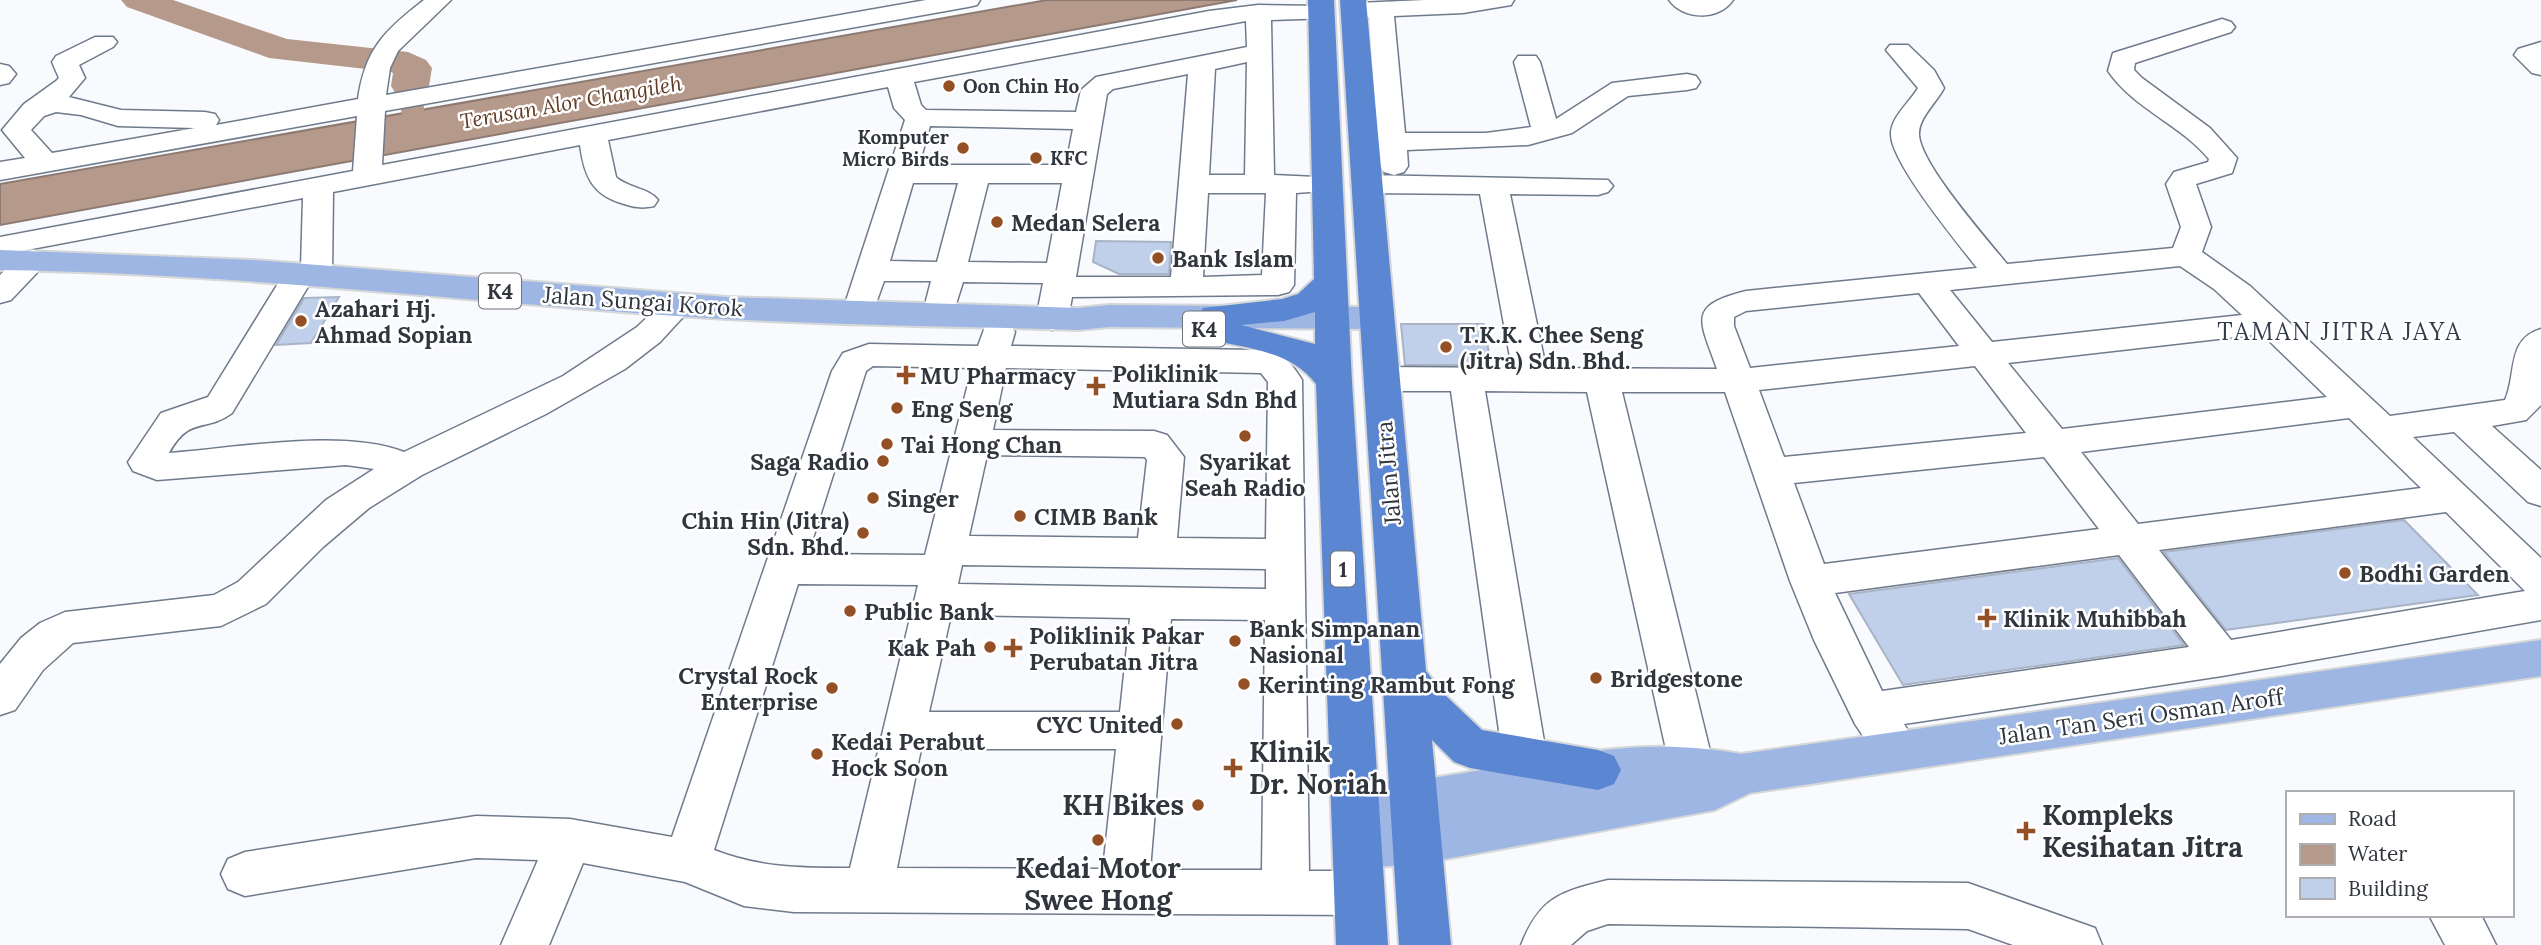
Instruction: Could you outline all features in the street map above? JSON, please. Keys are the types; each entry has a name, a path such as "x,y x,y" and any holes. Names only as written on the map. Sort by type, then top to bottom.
{"highway":[{"name":"Jalan Jitra","path":"1322,6 1331,325 1362,945"},
{"name":"Jalan Jitra","path":"1360,6 1381,184 1377,325 1425,945"},
{"path":"1208,323 1284,310 1310,302 1331,282"},
{"path":"1208,323 1295,348 1317,360 1334,383"},
{"path":"1404,675 1428,707 1470,748 1598,770"}],"main road":[{"name":"Jalan Sungai Korok","path":"16,260 77,260 678,305 938,316 997,337 1062,299 1106,326 1208,323 1331,325"},
{"name":"K4","path":"1331,325 1377,325"},
{"name":"Jalan Tan Seri Osman Aroff","path":"1358,848 1416,822 1566,773 1691,763 1741,774 2541,658"},
{"name":"Jalan Tan Seri Osman Aroff","path":"1416,822 1715,789 1741,774"}],"street":[{"path":"368,170 381,107 375,76 381,58 392,41 439,0"},
{"path":"0,171 381,107 438,94 968,0"},
{"path":"1360,6 1463,6 1502,0"},
{"path":"1681,0 1692,8 1704,9 1721,0"},
{"path":"0,246 318,186 368,170 593,134 1258,12 1322,6"},
{"path":"872,271 948,271 1062,299 1186,287 1278,285 1258,12"},
{"path":"2185,256 2196,227 2181,184 2184,178 2221,167 2223,158 2210,140 2133,86 2121,71 2122,59 2222,27"},
{"path":"45,163 16,130 40,106 69,84 72,78 65,62 104,42"},
{"path":"1899,50 1925,76 1931,88 1926,100 1914,110 1905,135 1910,150 1959,223 1998,274"},
{"path":"2541,50 2528,55 2541,66"},
{"path":"1062,299 1098,86 1260,52"},
{"path":"1527,62 1546,133"},
{"path":"1186,287 1202,64"},
{"path":"898,78 908,108 919,118 1090,121"},
{"path":"1378,142 1470,141 1546,133 1621,89 1687,82"},
{"path":"40,106 55,104 85,107 118,117 276,124"},
{"path":"858,313 919,118"},
{"path":"593,134 600,179 605,186 643,200"},
{"path":"1470,141 1486,185 1531,380"},
{"path":"901,174 1081,174"},
{"path":"938,316 975,175"},
{"path":"1194,184 1327,184"},
{"path":"1381,184 1598,186"},
{"path":"318,186 307,276 220,405 212,412 182,416 171,423 146,462 157,467 363,453 407,468"},
{"path":"77,260 140,229 202,208"},
{"path":"1898,751 1870,711 1838,647 1810,581 1718,326 1718,315 1727,306 1746,301 2185,256 2200,262 2269,323 2371,417 2541,582"},
{"path":"0,293 16,260"},
{"path":"1927,282 2222,659"},
{"path":"0,697 34,648 44,639 65,628 221,610 239,601 332,515 407,468 600,369 660,326 678,305"},
{"path":"869,890 903,730 997,337"},
{"path":"687,860 849,371 856,361 869,355 997,337 1272,364 1285,380 1286,891"},
{"path":"1771,472 2055,443 2371,417 2462,419 2514,411 2523,405 2533,347 2541,340"},
{"path":"1381,379 1738,381 1983,353"},
{"path":"1466,379 1525,759"},
{"path":"1602,380 1691,763"},
{"path":"2462,419 2541,492"},
{"path":"972,442 1154,444 1166,457 1156,553"},
{"path":"1810,581 2455,497"},
{"path":"941,573 1156,553 1284,554"},
{"path":"783,569 941,573 1152,603 1285,605"},
{"path":"1125,890 1152,603"},
{"path":"1870,711 2222,659 2541,604"},
{"path":"903,730 1140,731"},
{"path":"245,874 476,837 570,840 687,860 744,884 794,890 1286,891 1358,848"},
{"path":"525,945 570,840"},
{"path":"1545,945 1557,923 1575,911 1608,902 1968,906 2078,945"},
{"path":"2454,917 2472,945"}],"lane":[{"path":"1983,353 2269,323"}],"water":[{"name":"Terusan Alor Changileh","path":"1047,0 1237,0 0,225 0,184"}],"building":[{"path":"1096,241 1171,242 1169,274 1119,274 1093,262"},
{"name":"Azahari Hj. Ahmad Sopian","path":"339,297 311,343 276,345 304,298"},
{"name":"T.K.K. Chee Seng (Jitra) Sdn. Bhd.","path":"1401,324 1484,324 1491,365 1405,365"},
{"path":"2404,520 2478,595 2226,630 2164,552"},
{"path":"2118,558 2184,645 1903,685 1849,594"}],"waterway":[{"path":"139,0 282,50 375,59"},
{"path":"395,60 413,68 410,86"},
{"path":"410,86 415,130"}],"place":[{"name":"Oon Chin Ho","path":"949,86"},
{"name":"Komputer Micro Birds","path":"963,148"},
{"name":"KFC","path":"1036,158"},
{"name":"Medan Selera","path":"997,222"},
{"name":"Bank Islam","path":"1158,258"},
{"name":"Azahari Hj. Ahmad Sopian","path":"301,321"},
{"name":"T.K.K. Chee Seng (Jitra) Sdn. Bhd.","path":"1446,347"},
{"name":"MU Pharmacy","path":"906,375"},
{"name":"Poliklinik Mutiara Sdn Bhd","path":"1096,386"},
{"name":"Eng Seng","path":"897,408"},
{"name":"Syarikat Seah Radio","path":"1245,436"},
{"name":"Tai Hong Chan","path":"887,444"},
{"name":"Saga Radio","path":"883,461"},
{"name":"Singer","path":"873,498"},
{"name":"CIMB Bank","path":"1020,516"},
{"name":"Chin Hin (Jitra) Sdn. Bhd.","path":"863,533"},
{"name":"Bodhi Garden","path":"2345,573"},
{"name":"Public Bank","path":"850,611"},
{"name":"Klinik Muhibbah","path":"1987,618"},
{"name":"Bank Simpanan Nasional","path":"1235,641"},
{"name":"Kak Pah","path":"990,647"},
{"name":"Poliklinik Pakar Perubatan Jitra","path":"1013,648"},
{"name":"Bridgestone","path":"1596,678"},
{"name":"Kerinting Rambut Fong","path":"1244,684"},
{"name":"Crystal Rock Enterprise","path":"832,688"},
{"name":"CYC United","path":"1177,724"},
{"name":"Kedai Perabut Hock Soon","path":"817,754"},
{"name":"Klinik Dr. Noriah","path":"1233,768"},
{"name":"KH Bikes","path":"1198,805"},
{"name":"Kompleks Kesihatan Jitra","path":"2026,831"},
{"name":"Kedai Motor Swee Hong","path":"1098,840"}],"district":[{"name":"TAMAN JITRA JAYA","path":"2340,331"}]}
